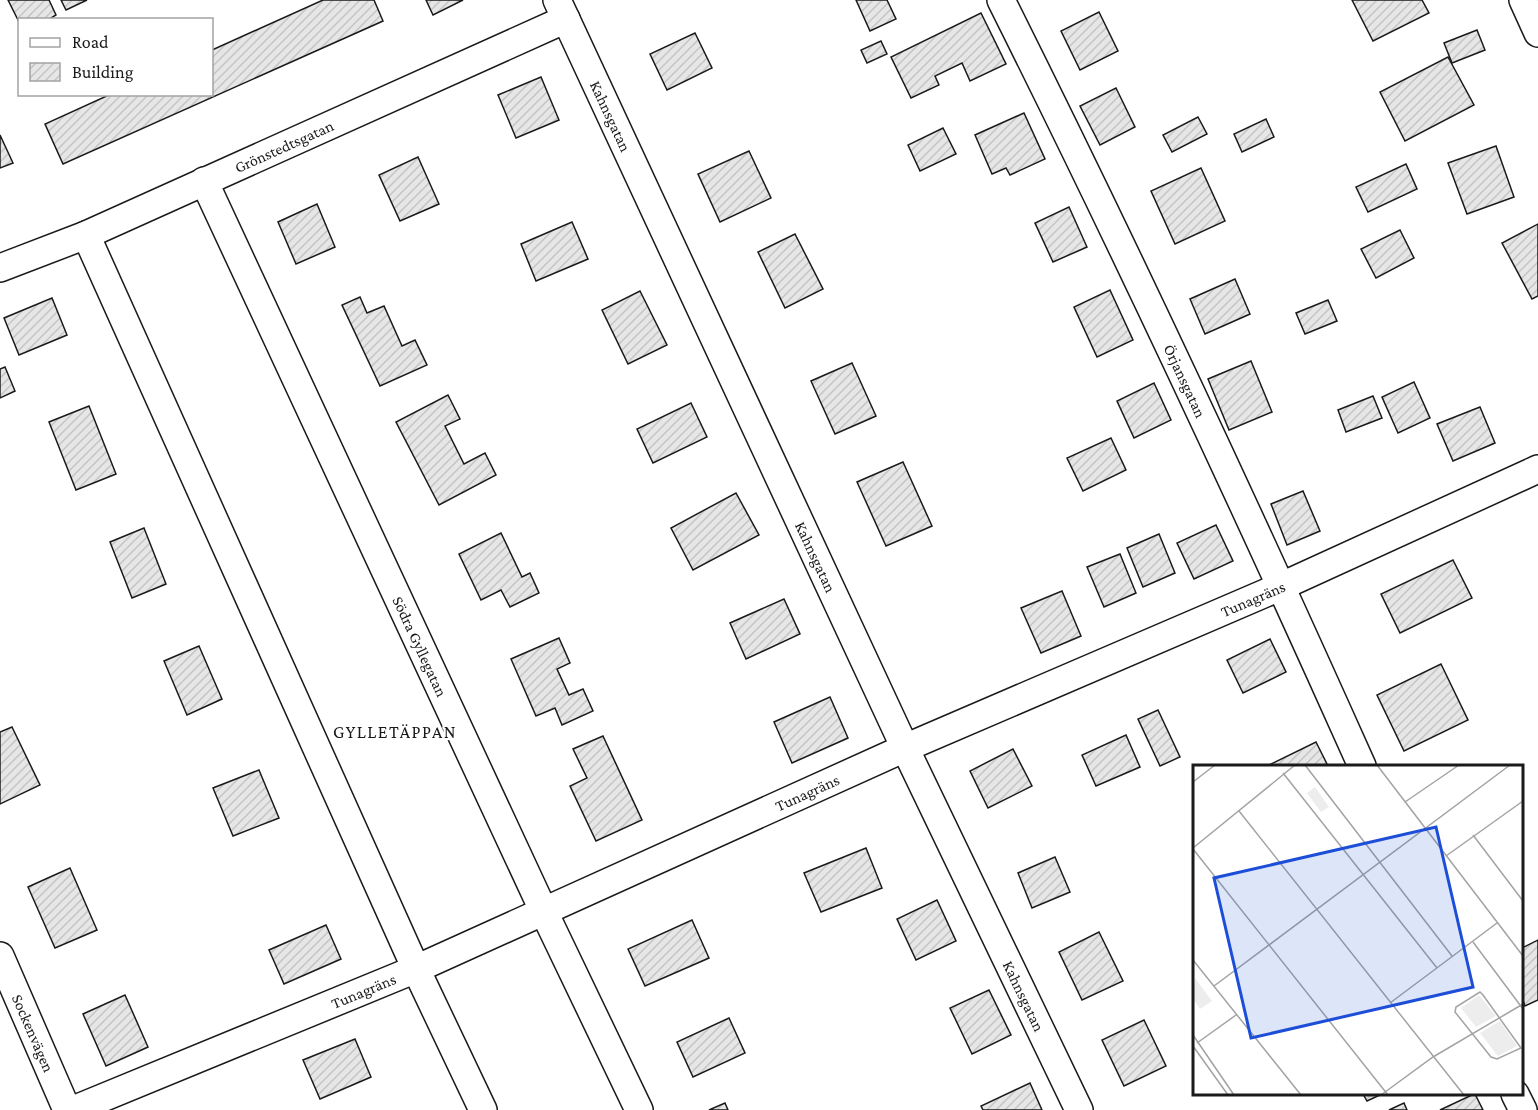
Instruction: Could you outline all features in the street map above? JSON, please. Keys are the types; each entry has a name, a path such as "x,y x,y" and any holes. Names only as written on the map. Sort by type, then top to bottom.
{"street":[{"name":"Örjansgatan","path":"1001,0 1281,586 1362,765"},
{"path":"1523,0 1538,33"},
{"name":"Grönstedtsgatan","path":"0,268 86,236 562,10"},
{"name":"Kahnsgatan","path":"562,10 905,748 1079,1110"},
{"name":"Södra Gyllegatan","path":"204,181 544,912 639,1110"},
{"path":"86,236 416,969 483,1110"},
{"name":"Tunagräns","path":"73,1110 416,969 905,748 1281,586 1538,469"},
{"name":"Sockenvägen","path":"0,956 67,1110"},
{"path":"1516,1095 1523,1110"}],"building":[{"path":"8,0 49,0 56,15 51,18 18,18 18,20"},
{"path":"61,0 87,0 66,10"},
{"path":"323,0 374,0 383,21 63,164 45,124 107,96 213,96 213,50"},
{"path":"426,0 463,0 433,15"},
{"path":"856,0 887,0 896,19 870,31"},
{"path":"1352,0 1422,0 1429,13 1373,41"},
{"path":"1099,12 1118,51 1080,70 1061,31"},
{"path":"981,13 1006,64 970,81 962,63 935,76 939,85 911,98 891,57"},
{"path":"1477,30 1485,50 1452,63 1444,43"},
{"path":"695,33 712,68 667,90 650,54"},
{"path":"881,41 887,54 867,63 861,50"},
{"path":"1448,57 1474,105 1405,141 1380,92"},
{"path":"541,77 559,120 516,138 498,95"},
{"path":"1116,88 1135,127 1100,145 1080,106"},
{"path":"1024,113 1045,159 1010,175 1006,168 992,174 975,135"},
{"path":"1198,117 1207,134 1172,152 1163,135"},
{"path":"1266,119 1274,137 1242,152 1234,134"},
{"path":"943,128 956,154 920,171 908,145"},
{"path":"0,135 13,163 0,168"},
{"path":"1496,146 1514,197 1467,214 1448,163"},
{"path":"749,151 771,198 720,222 698,174"},
{"path":"418,157 439,204 400,221 379,175"},
{"path":"1406,164 1417,189 1368,212 1356,187"},
{"path":"1201,168 1225,221 1175,244 1151,191"},
{"path":"317,204 335,247 296,264 278,222"},
{"path":"1069,207 1087,247 1053,262 1035,223"},
{"path":"572,222 588,259 536,281 521,244"},
{"path":"1538,224 1538,296 1532,299 1502,243"},
{"path":"1400,230 1414,258 1376,278 1361,249"},
{"path":"795,234 823,289 785,308 758,252"},
{"path":"1235,279 1250,314 1205,334 1190,299"},
{"path":"1110,290 1133,340 1097,357 1074,307"},
{"path":"640,291 667,345 628,364 602,310"},
{"path":"360,297 367,313 384,306 402,346 415,340 427,365 380,386 342,305"},
{"path":"52,298 67,335 19,355 4,318"},
{"path":"1328,300 1337,321 1305,334 1296,313"},
{"path":"1251,361 1272,412 1229,430 1208,379"},
{"path":"852,363 876,416 835,434 811,381"},
{"path":"5,367 15,391 0,398 0,369"},
{"path":"1414,382 1430,418 1398,433 1382,397"},
{"path":"1154,383 1171,420 1134,438 1117,401"},
{"path":"448,395 460,419 445,426 464,464 485,453 496,475 439,505 396,422"},
{"path":"1373,396 1382,418 1346,432 1338,410"},
{"path":"691,403 707,437 653,463 637,429"},
{"path":"89,406 116,474 76,490 49,422"},
{"path":"1480,407 1495,443 1453,461 1437,424"},
{"path":"1111,438 1126,470 1083,491 1067,458"},
{"path":"903,462 932,526 886,546 857,482"},
{"path":"1303,491 1320,531 1287,545 1271,504"},
{"path":"736,493 759,535 693,570 671,528"},
{"path":"1216,525 1233,561 1194,579 1177,543"},
{"path":"144,528 166,584 132,598 110,542"},
{"path":"501,533 522,577 530,573 539,593 510,607 501,590 481,600 459,554"},
{"path":"1159,534 1175,573 1143,587 1127,548"},
{"path":"1120,554 1136,593 1104,607 1087,567"},
{"path":"1453,560 1472,598 1400,633 1381,594"},
{"path":"1062,591 1081,636 1041,653 1021,608"},
{"path":"784,599 800,634 746,659 730,623"},
{"path":"559,638 570,663 557,669 569,695 583,689 593,711 562,725 555,708 536,716 511,659"},
{"path":"1270,639 1286,672 1243,693 1227,660"},
{"path":"199,646 222,699 187,715 164,661"},
{"path":"1441,664 1468,720 1404,751 1377,695"},
{"path":"830,697 848,738 792,763 774,722"},
{"path":"1158,710 1180,757 1160,766 1138,719"},
{"path":"12,727 40,785 0,804 0,732"},
{"path":"1126,735 1140,767 1096,786 1082,755"},
{"path":"603,736 642,820 596,841 570,786 587,778 573,749"},
{"path":"1316,742 1328,765 1269,765"},
{"path":"1013,749 1032,786 988,808 970,771"},
{"path":"259,770 279,818 233,836 213,788"},
{"path":"866,848 882,888 821,912 804,873"},
{"path":"1055,857 1070,892 1032,908 1018,873"},
{"path":"70,868 97,930 55,948 28,887"},
{"path":"937,900 956,941 916,960 897,919"},
{"path":"692,920 709,958 645,986 628,949"},
{"path":"326,925 341,959 284,984 269,950"},
{"path":"1099,932 1123,981 1082,1000 1059,952"},
{"path":"1538,940 1538,1000 1525,1006 1523,1001 1523,948"},
{"path":"989,990 1011,1035 972,1054 950,1008"},
{"path":"125,995 148,1047 106,1066 83,1014"},
{"path":"729,1018 745,1053 693,1077 677,1042"},
{"path":"1144,1020 1166,1066 1124,1086 1102,1040"},
{"path":"355,1039 371,1077 320,1099 303,1060"},
{"path":"1030,1083 1042,1110 983,1110 981,1106"},
{"path":"1364,1095 1380,1095 1367,1101"},
{"path":"1476,1095 1483,1110 1440,1110"},
{"path":"725,1103 728,1110 709,1110"},
{"path":"1404,1103 1407,1110 1389,1110"}],"district":[{"name":"GYLLETÄPPAN","path":"395,732"}]}
